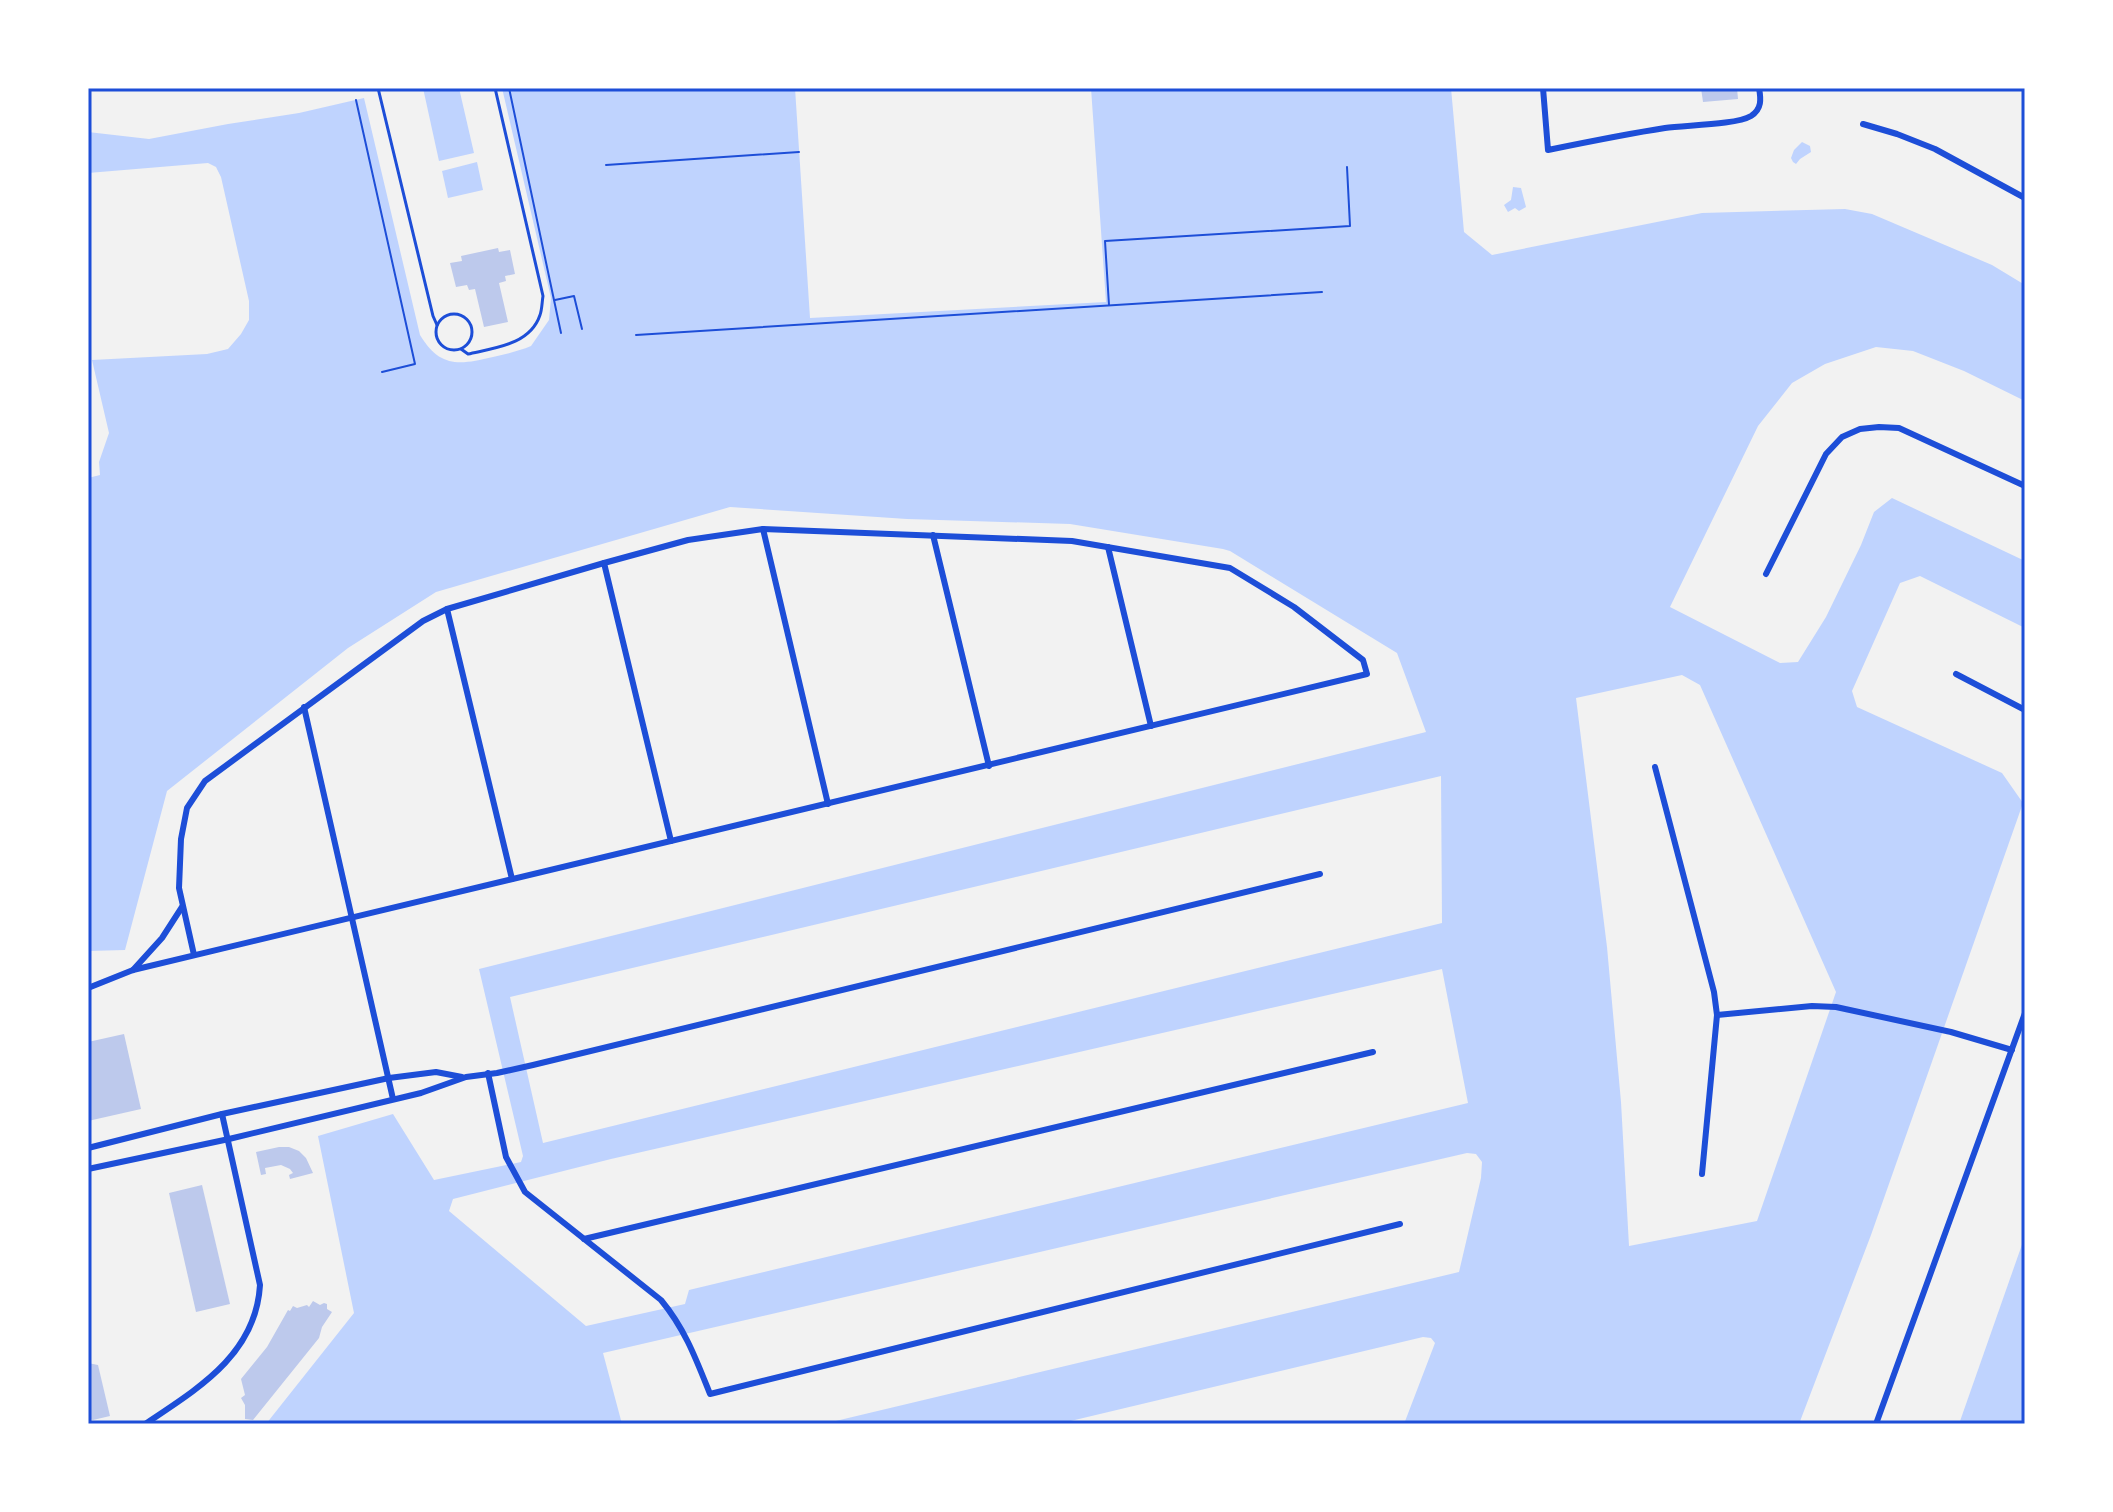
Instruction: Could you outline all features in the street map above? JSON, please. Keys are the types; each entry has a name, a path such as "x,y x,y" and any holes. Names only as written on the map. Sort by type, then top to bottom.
{"street":[{"path":"1543,88 1548,150 1667,127 1723,122 1750,116 1759,108 1759,88"},
{"path":"1863,124 1935,149 2025,198"},
{"path":"1766,574 1826,454 1842,437 1860,429 1899,428 2025,486"},
{"path":"763,529 828,804"},
{"path":"88,988 133,970 194,955 352,916 1367,674 1363,660 1294,607 1230,568 1072,541 763,529 688,540 447,609 423,621 205,781 187,808 181,839 179,888 194,955"},
{"path":"933,535 989,766"},
{"path":"1108,547 1151,726"},
{"path":"604,563 671,841"},
{"path":"447,609 512,879"},
{"path":"1956,674 2025,710"},
{"path":"304,707 393,1099"},
{"path":"1655,767 1714,992 1717,1015 1702,1174"},
{"path":"88,1169 229,1139 421,1093 466,1077 533,1065 1320,874"},
{"path":"133,970 162,938 182,907"},
{"path":"1717,1015 1812,1006 1836,1007 1951,1032 2012,1050"},
{"path":"1876,1424 2025,1013"},
{"path":"584,1239 1373,1052"},
{"path":"88,1148 222,1114 389,1078 436,1072 466,1077"},
{"path":"488,1073 506,1157 525,1192 661,1300 677,1319 689,1341 710,1394 1400,1224"},
{"path":"145,1424 189,1396 224,1366 248,1333 259,1306 260,1285 222,1114"}],"lane":[{"path":"378,88 437,325 436,337 442,346 453,351 461,349 471,339 472,333 464,317 452,314 437,325"},
{"path":"461,349 468,354 516,343 540,318 543,296 495,88"}],"path":[{"path":"509,88 561,333"},
{"path":"356,100 415,364 382,372"},
{"path":"606,165 799,152"},
{"path":"1109,305 1105,241 1350,226 1347,167"},
{"path":"636,335 1322,292"},
{"path":"554,300 574,296 582,329"},
{"path":"820,318 820,324"},
{"path":"88,506 89,511"}],"water":[{"path":"423,88 459,88 474,153 439,161"},
{"path":"502,88 795,88 810,318 1106,302 1091,88 1451,88 1464,232 1492,255 1702,213 1845,209 1872,214 1992,265 2025,285 2025,401 1964,371 1913,351 1876,347 1825,364 1792,383 1758,426 1670,607 1780,663 1798,662 1826,617 1874,512 1892,498 2025,561 2025,628 1920,576 1900,583 1852,691 1857,707 2002,773 2023,803 1871,1235 1799,1424 1404,1424 1435,1343 1431,1338 1423,1337 1058,1424 823,1424 1459,1272 1481,1178 1482,1162 1476,1154 1467,1153 603,1353 622,1424 266,1424 354,1313 318,1136 393,1114 434,1180 521,1162 523,1156 479,969 1426,732 1397,653 1230,551 1070,524 907,519 730,507 436,592 348,648 167,791 125,950 88,951 88,478 100,475 99,462 109,433 92,360 207,354 228,349 249,320 249,301 221,177 216,167 208,163 88,173 88,132 149,139 299,113 364,98 420,335 427,346 443,359 460,362 481,360 526,348 531,346 549,320 551,298","holes":["1682,675 1700,685 1836,992 1757,1221 1629,1246 1621,1102 1607,947 1576,698","1441,776 1442,923 543,1143 510,997","1442,969 1468,1103 689,1290 685,1304 586,1326 449,1211 453,1199 611,1159"]},
{"path":"1802,142 1810,146 1811,152 1796,164 1791,158"},
{"path":"477,162 483,190 448,198 442,171"},
{"path":"1513,187 1521,188 1526,207 1508,212 1504,205 1511,200"},
{"path":"2025,1236 2025,1424 1959,1424"}],"building":[{"path":"1701,88 1737,88 1738,99 1703,102"},
{"path":"498,248 499,252 510,250 515,274 505,276 506,281 499,283 508,322 484,327 475,289 469,290 467,285 456,287 450,263 462,261 461,256"},
{"path":"124,1034 141,1109 88,1121 88,1042"},
{"path":"279,1147 299,1151 313,1173 290,1179 289,1175 293,1173 281,1165 265,1168 266,1174 261,1175 256,1152"},
{"path":"202,1185 230,1304 196,1312 169,1193"},
{"path":"313,1301 320,1305 327,1304 327,1309 332,1312 319,1338 253,1420 245,1419 241,1379 267,1347 288,1310 293,1306 309,1307"},
{"path":"88,1363 98,1365 110,1416 88,1419"}]}
